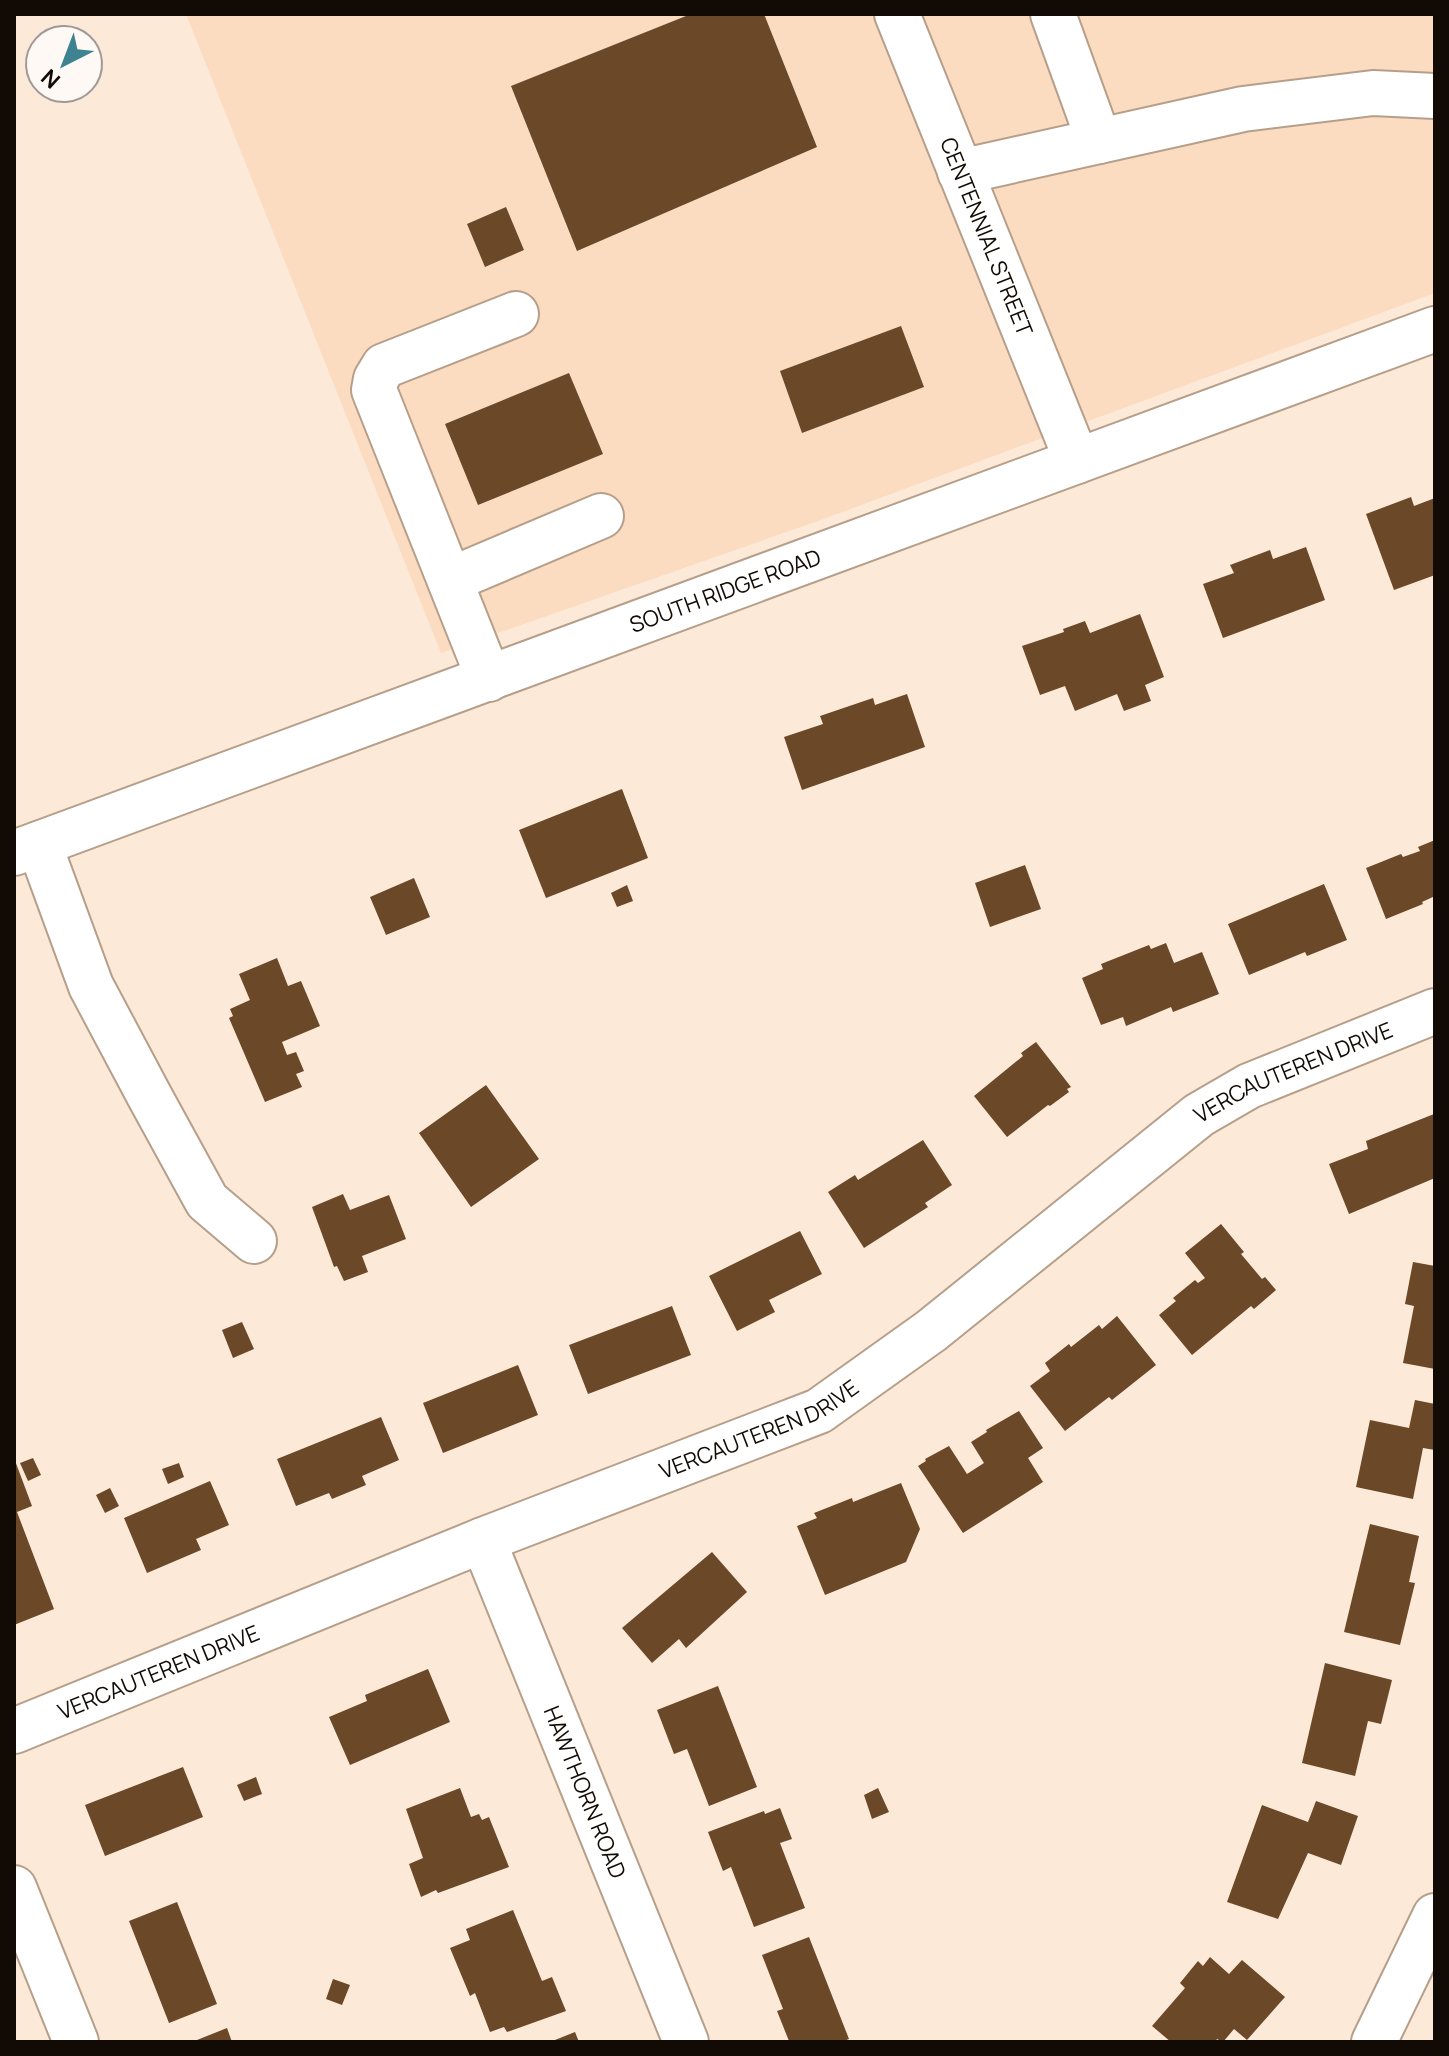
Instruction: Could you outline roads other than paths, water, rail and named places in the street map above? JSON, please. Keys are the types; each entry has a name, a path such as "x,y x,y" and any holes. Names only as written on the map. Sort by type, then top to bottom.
{"street":[{"name":"CENTENNIAL STREET","path":"897,14 1077,461"},
{"path":"1053,14 1099,141"},
{"path":"960,172 1243,109 1373,93 1435,96"},
{"path":"489,679 374,390 384,366 516,314"},
{"name":"SOUTH RIDGE ROAD","path":"27,849 1435,329"},
{"path":"450,580 601,516"},
{"path":"27,849 91,986 207,1201 254,1241"},
{"name":"VERCAUTEREN DRIVE","path":"14,1731 483,1540 819,1411 931,1331 1199,1115 1249,1086 1435,1011"},
{"name":"HAWTHORN ROAD","path":"483,1540 686,2042"},
{"path":"14,1888 76,2042"},
{"path":"1374,2042 1435,1916"}]}
